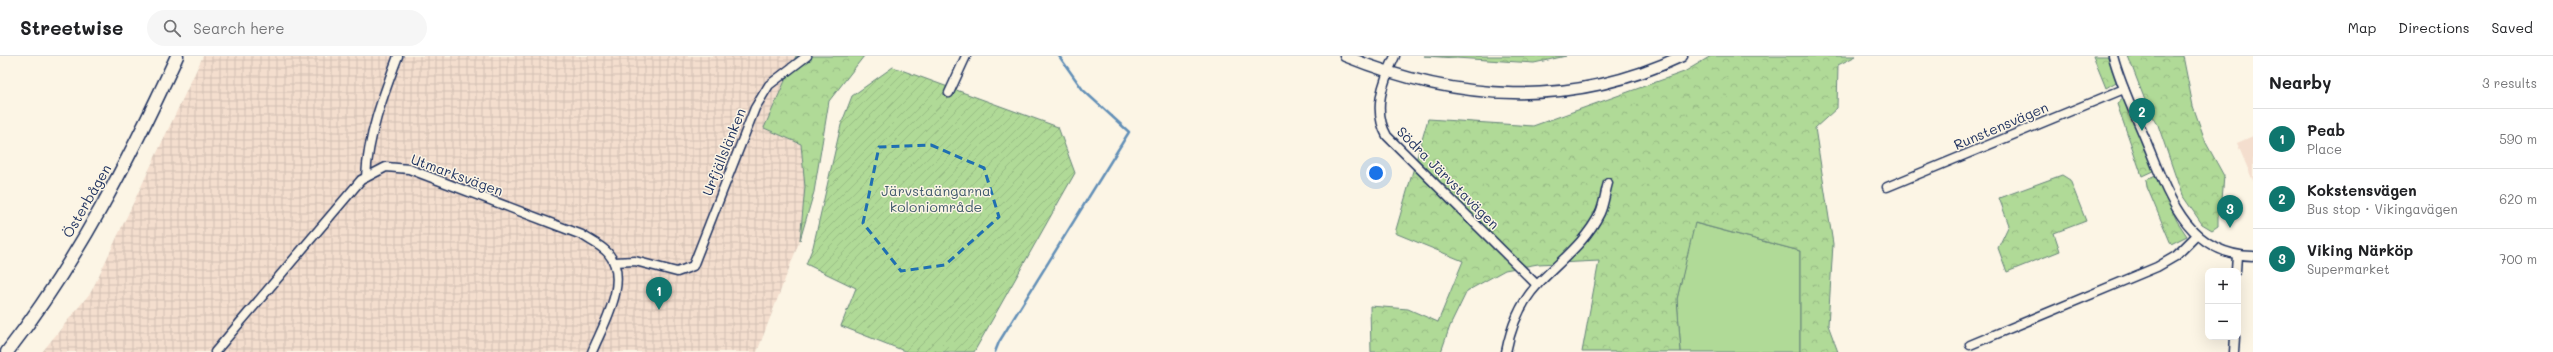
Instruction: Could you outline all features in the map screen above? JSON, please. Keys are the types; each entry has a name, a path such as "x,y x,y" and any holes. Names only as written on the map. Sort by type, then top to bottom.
{"main road":[{"name":"Österbågen","path":"7,352 20,335 96,219 140,136 177,56"},
{"path":"20,335 21,352"}],"street":[{"path":"366,178 367,156 375,121 398,56"},
{"name":"Urfjällslänken","path":"614,262 635,261 668,271 685,270 693,266 754,108 769,85 807,56"},
{"path":"949,93 966,56"},
{"path":"1345,56 1387,73 1452,88 1526,94 1566,90 1608,83 1633,76 1682,56"},
{"name":"Södra Järvstavägen","path":"1394,56 1387,73 1379,109 1380,122 1387,136 1537,285"},
{"path":"2113,56 2124,89 2174,206 2181,218 2197,234 2212,245 2237,255 2253,256"},
{"name":"Runstensvägen","path":"1887,187 2124,89"},
{"name":"Utmarksvägen","path":"215,352 361,180 386,167 409,169 582,235 601,246 614,262"},
{"path":"1506,352 1512,323 1537,285 1586,235 1600,212 1608,183"},
{"path":"1970,345 2161,264 2181,252 2197,234"},
{"path":"2236,268 2237,255"},
{"path":"592,352 617,289 614,262"},
{"path":"2234,340 2234,352"}],"highlighted area":[{"path":"931,145 984,168 999,217 945,265 901,271 863,223 879,147"}],"shaded area":[{"path":"203,56 796,56 764,128 801,144 805,187 800,240 757,352 42,352 91,292"},
{"path":"2253,136 2253,181 2237,143"}],"green space":[{"path":"796,56 864,56 829,101 814,192 800,240 805,187 801,144 764,128"},
{"path":"1424,56 1566,56 1534,63"},
{"path":"1711,56 1856,56 1838,65 1837,108 1815,128 1833,244 1828,325 1838,352 1800,352 1800,251 1695,223 1677,299 1681,352 1582,352 1599,261 1538,264 1505,270 1467,291 1450,326 1441,352 1371,352 1370,306 1408,309 1438,322 1463,261 1395,233 1428,119 1533,126 1684,72"},
{"path":"2093,56 2111,56 2118,81 2106,88"},
{"path":"2128,56 2183,56 2193,106 2206,143 2224,176 2222,200 2218,209 2218,226 2212,230 2202,224 2182,195 2158,125 2148,108"},
{"name":"Järvstaängarna koloniområde","path":"893,67 1058,127 1075,173 974,352 907,352 841,326 856,288 806,264 813,247 841,125 852,96"},
{"path":"2125,97 2155,170 2142,176 2117,104"},
{"path":"2062,175 2070,180 2086,221 2054,233 2060,251 2007,272 1998,248 2009,225 1999,198"},
{"path":"2156,176 2177,221 2187,236 2171,244 2147,187 2146,180"},
{"path":"1694,223 1800,251 1800,352 1681,352 1677,299"}],"waterway":[{"path":"995,352 999,342 1129,132 1083,90 1059,56"}],"place":[{"name":"Kokstensvägen","path":"2142,131"},
{"name":"Viking Närköp","path":"2230,228"},
{"name":"Peab","path":"659,310"}]}
